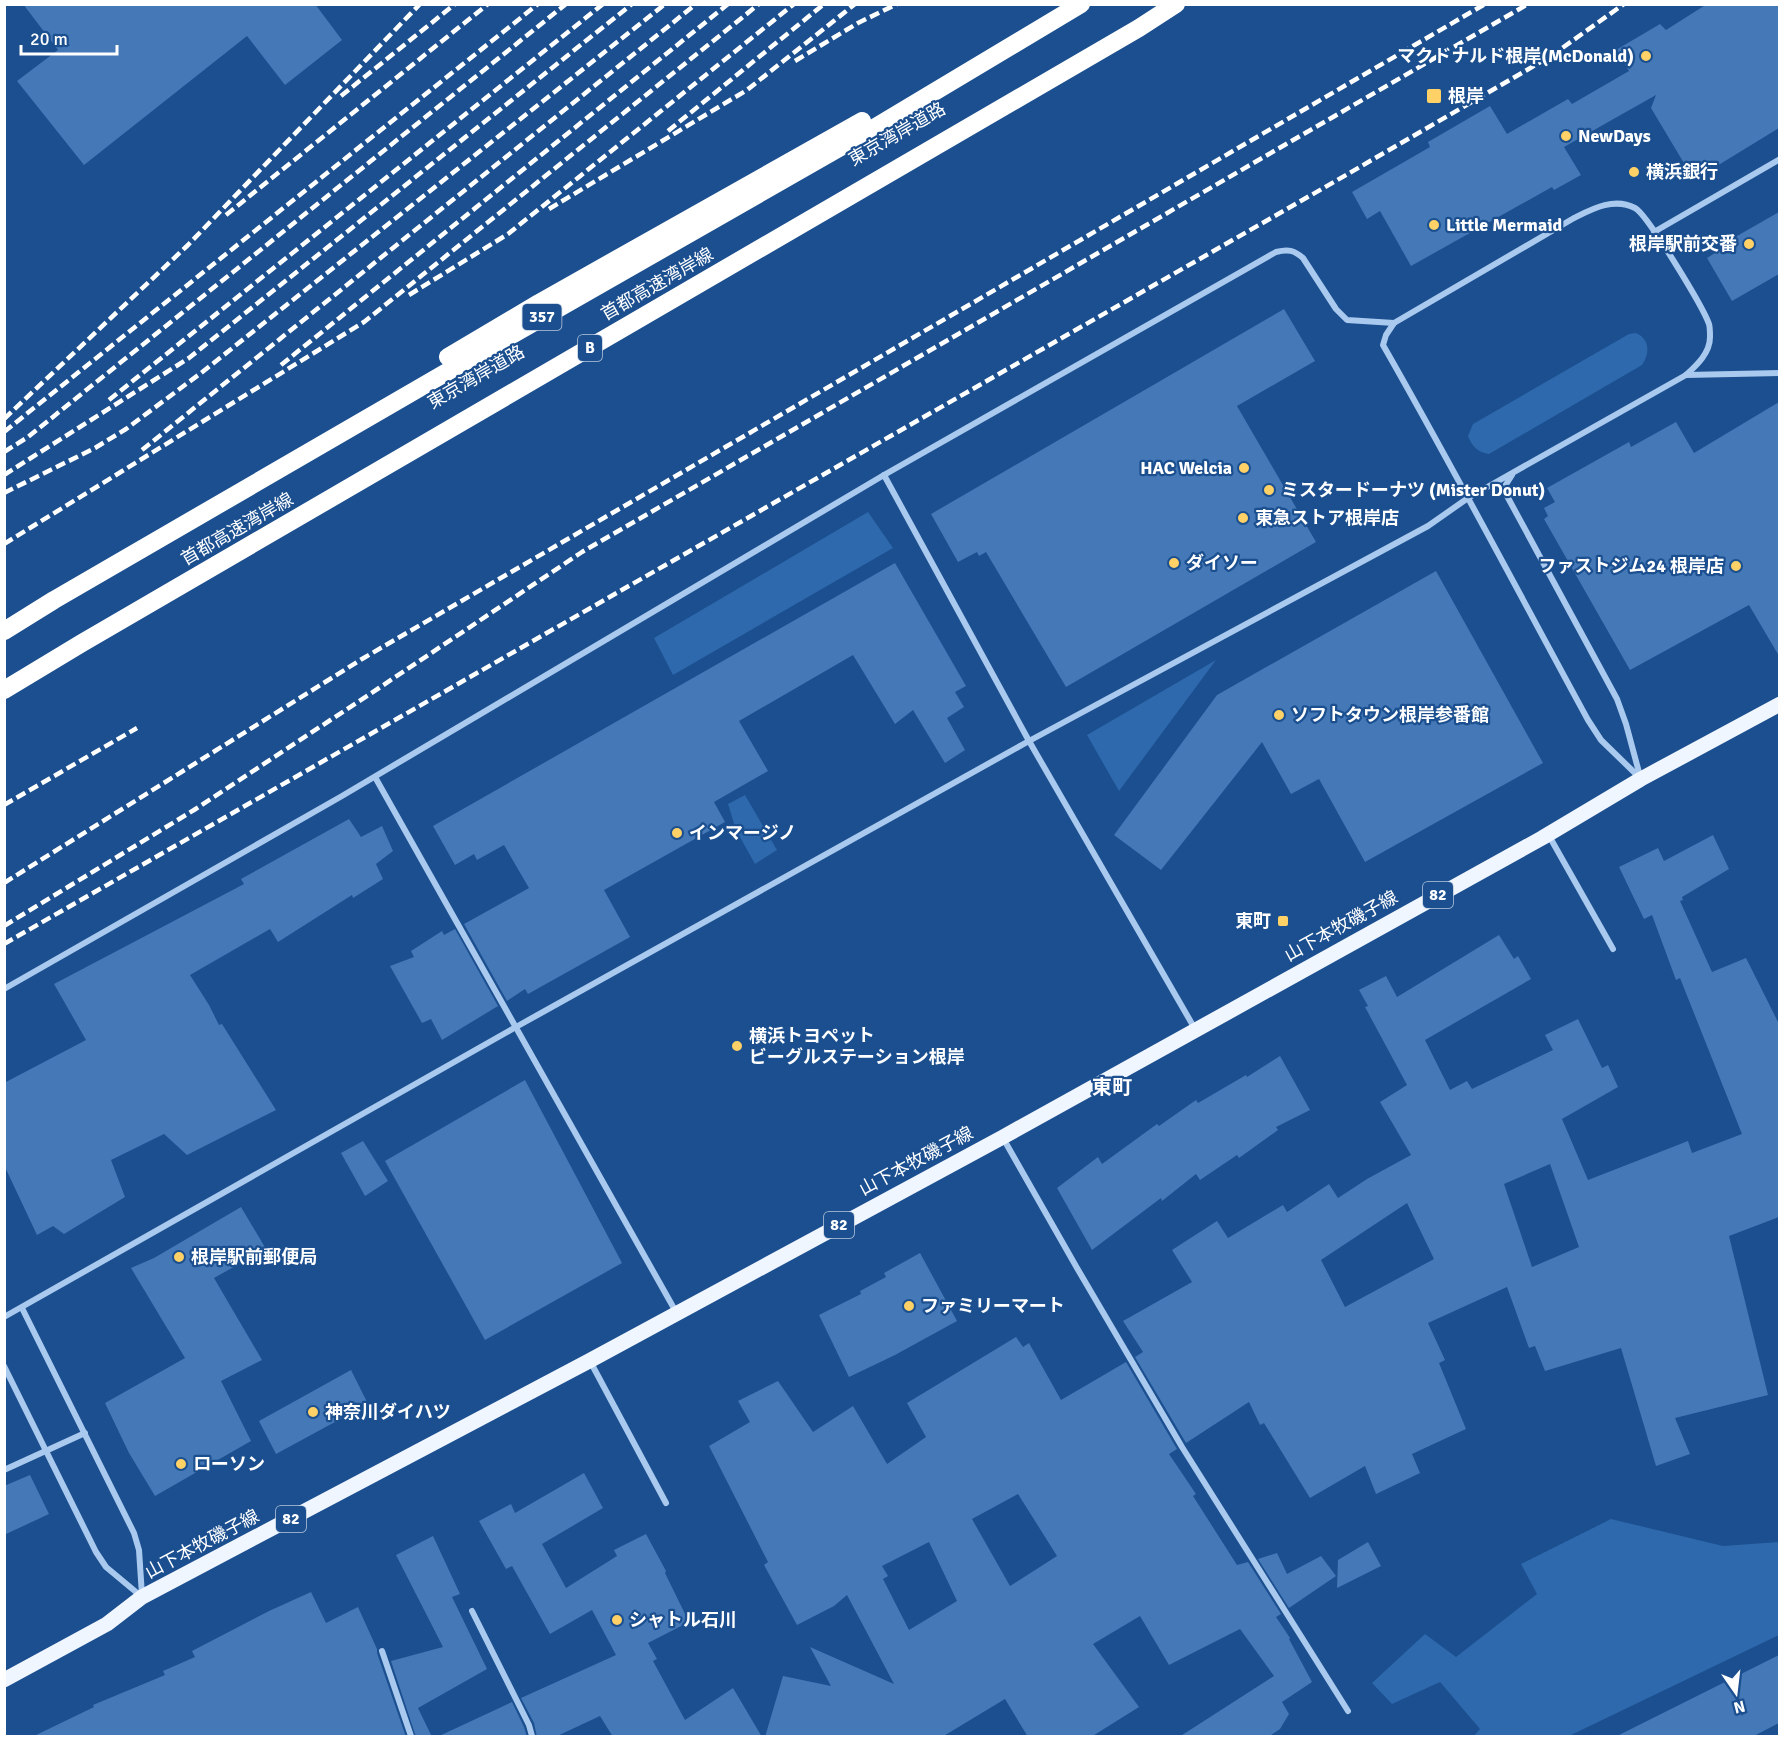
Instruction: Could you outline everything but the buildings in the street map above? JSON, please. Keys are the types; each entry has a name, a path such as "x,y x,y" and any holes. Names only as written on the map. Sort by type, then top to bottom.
{"highway":[{"path":"4,618 539,303 964,63 1059,4"},
{"name":"東京湾岸道路","path":"4,631 447,372 874,128 1080,4"},
{"name":"東京湾岸道路","path":"4,681 144,596 1020,88 1156,4"},
{"name":"首都高速湾岸線","path":"4,690 1176,4"}],"main road":[{"name":"山下本牧磯子線","path":"4,1680 107,1624 142,1597 590,1361 1003,1137 1548,834 1641,778 1779,704"}],"street":[{"path":"1654,232 1779,159"},
{"path":"4,1317 516,1027 1029,741 1428,526 1468,498 1686,375 1702,360 1710,340 1709,325 1678,268 1654,232 1636,208 1618,203 1600,205 1543,235 1394,323 1383,345 1468,498 1588,720 1601,740 1641,778"},
{"path":"4,989 375,777 884,475 1276,252 1288,249 1303,258 1336,309 1347,320 1394,323"},
{"path":"1686,375 1779,373"},
{"path":"1514,472 1505,486 1507,496 1617,699 1641,778"},
{"path":"884,475 1029,741 1195,1030"},
{"path":"375,777 676,1313"},
{"path":"1548,834 1612,949"},
{"path":"1003,1137 1182,1448 1348,1711"},
{"path":"22,1308 134,1533 140,1550 142,1597"},
{"path":"590,1361 666,1503"},
{"path":"4,1366 103,1563 142,1597"},
{"path":"4,1470 85,1433"},
{"path":"472,1611 529,1725 532,1737"},
{"path":"382,1651 411,1737"}],"shaded area":[{"path":"1636,333 1644,339 1647,347 1642,365 1489,454 1478,450 1471,442 1468,436 1473,424 1629,334"},
{"path":"868,512 893,548 673,675 654,638"},
{"path":"1216,660 1119,791 1087,735"},
{"path":"745,795 777,850 755,864 736,830 728,804"},
{"path":"1611,1519 1723,1546 1779,1542 1779,1635 1569,1736 1474,1736 1480,1729 1440,1682 1392,1704 1372,1683 1425,1634 1456,1657 1537,1594 1521,1564"}],"railway":[{"path":"4,419 188,245 420,4"},
{"path":"341,96 455,4"},
{"path":"226,215 488,4"},
{"path":"4,432 538,4"},
{"path":"4,452 28,437 566,4"},
{"path":"109,400 603,4"},
{"path":"4,475 189,358 632,4"},
{"path":"4,493 95,448 126,429 201,373 665,4"},
{"path":"142,450 696,4"},
{"path":"281,365 728,4"},
{"path":"4,544 364,322 759,4"},
{"path":"409,295 508,234 794,4"},
{"path":"668,131 824,4"},
{"path":"549,209 747,90 855,4"},
{"path":"795,61 858,23 897,4"},
{"path":"4,883 362,659 1485,4"},
{"path":"4,926 194,810 582,552 1528,4"},
{"path":"4,944 1334,182 1551,56 1624,4"},
{"path":"4,805 137,728"}],"place":[{"name":"マクドナルド根岸(McDonald)","path":"1646,56"},
{"name":"根岸","path":"1434,96"},
{"name":"NewDays","path":"1566,136"},
{"name":"横浜銀行","path":"1634,172"},
{"name":"Little Mermaid","path":"1434,225"},
{"name":"根岸駅前交番","path":"1749,244"},
{"name":"HAC Welcia","path":"1244,468"},
{"name":"ミスタードーナツ (Mister Donut)","path":"1269,490"},
{"name":"東急ストア根岸店","path":"1243,518"},
{"name":"ダイソー","path":"1174,563"},
{"name":"ファストジム24 根岸店","path":"1736,566"},
{"name":"ソフトタウン根岸参番館","path":"1279,715"},
{"name":"インマージノ","path":"677,833"},
{"name":"東町","path":"1283,921"},
{"name":"横浜トヨペット ビーグルステーション根岸","path":"737,1046"},
{"name":"根岸駅前郵便局","path":"179,1257"},
{"name":"ファミリーマート","path":"909,1306"},
{"name":"神奈川ダイハツ","path":"313,1412"},
{"name":"ローソン","path":"181,1464"},
{"name":"シャトル石川","path":"617,1620"}],"district":[{"name":"東町","path":"1112,1087"}]}
